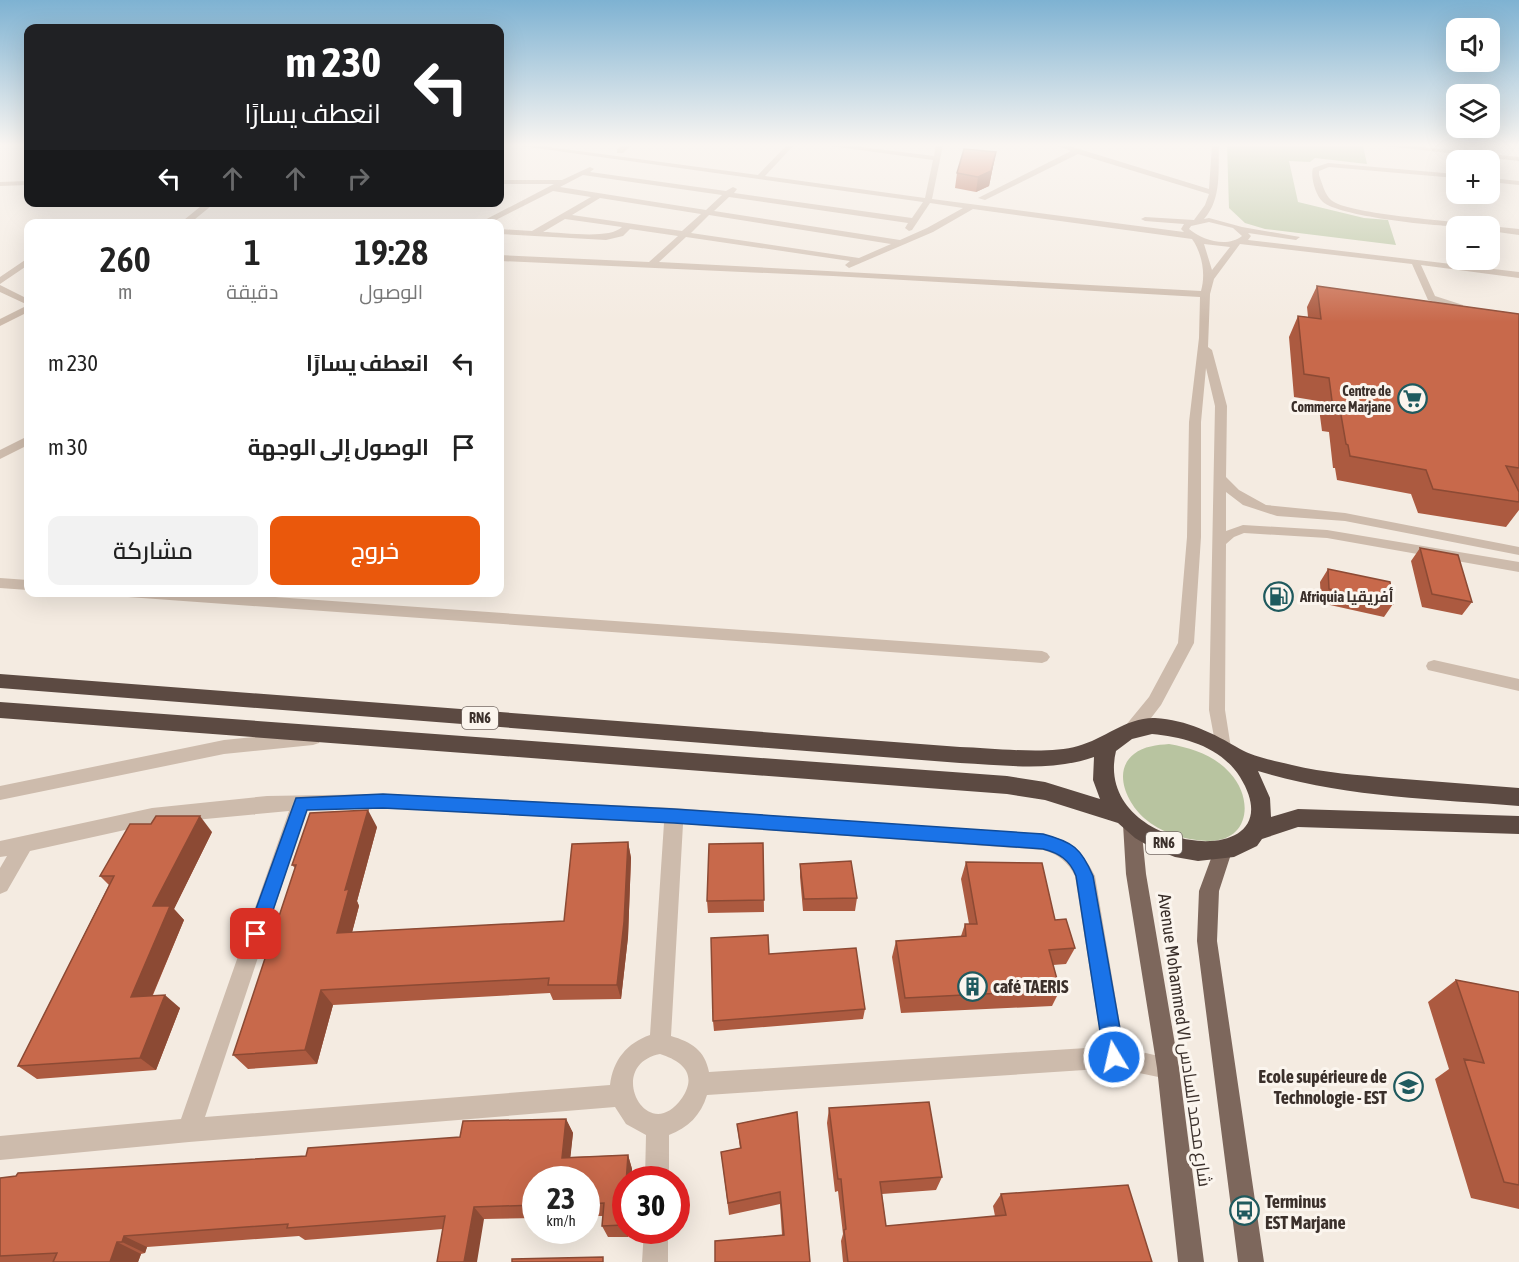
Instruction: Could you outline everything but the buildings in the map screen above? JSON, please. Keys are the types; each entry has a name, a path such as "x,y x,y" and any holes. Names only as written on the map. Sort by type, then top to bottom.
{"highway":[{"name":"RN6","path":"0,681 960,755 1053,758 1077,755 1108,744 1132,730 1152,726 1176,728 1200,735 1228,751 1294,774 1347,783 1519,797"},
{"name":"RN6","path":"0,710 1007,785 1045,791 1128,820"},
{"name":"RN6","path":"1108,744 1102,761 1102,778 1110,798 1128,820 1153,838 1176,848 1200,852 1223,851 1243,844 1256,831 1263,813 1260,793 1250,773 1228,751"},
{"name":"RN6","path":"1256,831 1298,818 1519,825"}],"main road":[{"name":"Avenue Mohammed VI شارع محمد السادس","path":"1128,820 1168,1068 1191,1262"},
{"path":"1223,851 1209,891 1207,941 1251,1262"}],"street":[{"path":"491,219 521,204"},
{"path":"532,234 584,204"},
{"path":"648,204 904,242"},
{"path":"651,264 717,204"},
{"path":"796,204 914,221"},
{"path":"904,242 905,234 924,204"},
{"path":"963,204 1195,237 1217,243 1239,242 1519,275"},
{"path":"1209,204 1204,215 1185,226 1187,233 1195,237 1203,250 1209,279"},
{"path":"1334,204 1348,210 1446,223"},
{"path":"833,273 904,242 972,206"},
{"path":"190,219 205,207"},
{"path":"1132,730 1155,701 1186,642 1194,537 1195,422 1204,338 1204,294 1209,279 1239,242 1247,236 1223,212"},
{"path":"563,216 858,261"},
{"path":"1131,217 1216,221 1239,227 1446,257"},
{"path":"504,232 612,236 620,234 629,225"},
{"path":"1500,230 1519,232"},
{"path":"504,258 833,273 1204,294"},
{"path":"1414,261 1431,298 1444,304 1473,309"},
{"path":"0,281 24,264"},
{"path":"1500,264 1519,266"},
{"path":"0,288 24,300"},
{"path":"0,323 24,310"},
{"path":"1204,338 1221,406 1217,710 1228,751"},
{"path":"0,455 24,443"},
{"path":"1221,479 1236,496 1265,510 1294,515 1326,514 1519,551"},
{"path":"1365,521 1368,539"},
{"path":"1218,543 1229,534 1243,529 1327,534 1368,539 1519,567"},
{"path":"1460,540 1466,557"},
{"path":"0,583 24,585"},
{"path":"235,597 1042,657"},
{"path":"1434,666 1519,685"},
{"path":"0,793 224,747 351,735"},
{"path":"0,849 152,816 267,804 383,801 674,816 1043,842 1062,846 1080,863 1085,876 1114,1057"},
{"path":"189,1130 302,803"},
{"path":"660,1042 674,816"},
{"path":"0,885 24,844"},
{"path":"660,1042 675,1044 689,1053 698,1067 700,1084 693,1104 678,1120 658,1126 641,1122 628,1111 621,1095 622,1076 630,1060 644,1048 660,1042"},
{"path":"700,1084 1114,1057 1168,1068"},
{"path":"0,1148 189,1130 621,1095"},
{"path":"657,1166 658,1126"},
{"path":"655,1262 656,1244"}],"green space":[{"path":"1229,204 1306,204 1364,218 1388,220 1396,245 1265,229 1245,223 1229,208"},
{"path":"1169,744 1194,750 1210,757 1224,767 1238,783 1245,806 1244,817 1240,827 1232,834 1221,839 1207,841 1173,835 1144,818 1132,804 1124,787 1124,769 1127,761 1142,749"}],"place":[{"name":"Centre de Commerce Marjane","path":"1412,399"},
{"name":"Afriquia أفريقيا","path":"1279,596"},
{"name":"café TAERIS","path":"972,986"},
{"name":"Ecole supérieure de Technologie - EST","path":"1408,1086"},
{"name":"Terminus EST Marjane","path":"1244,1211"}],"route":[{"path":"256,934 302,803 383,801 674,816 1043,842 1062,846 1071,853 1080,863 1085,876 1114,1057"}]}
